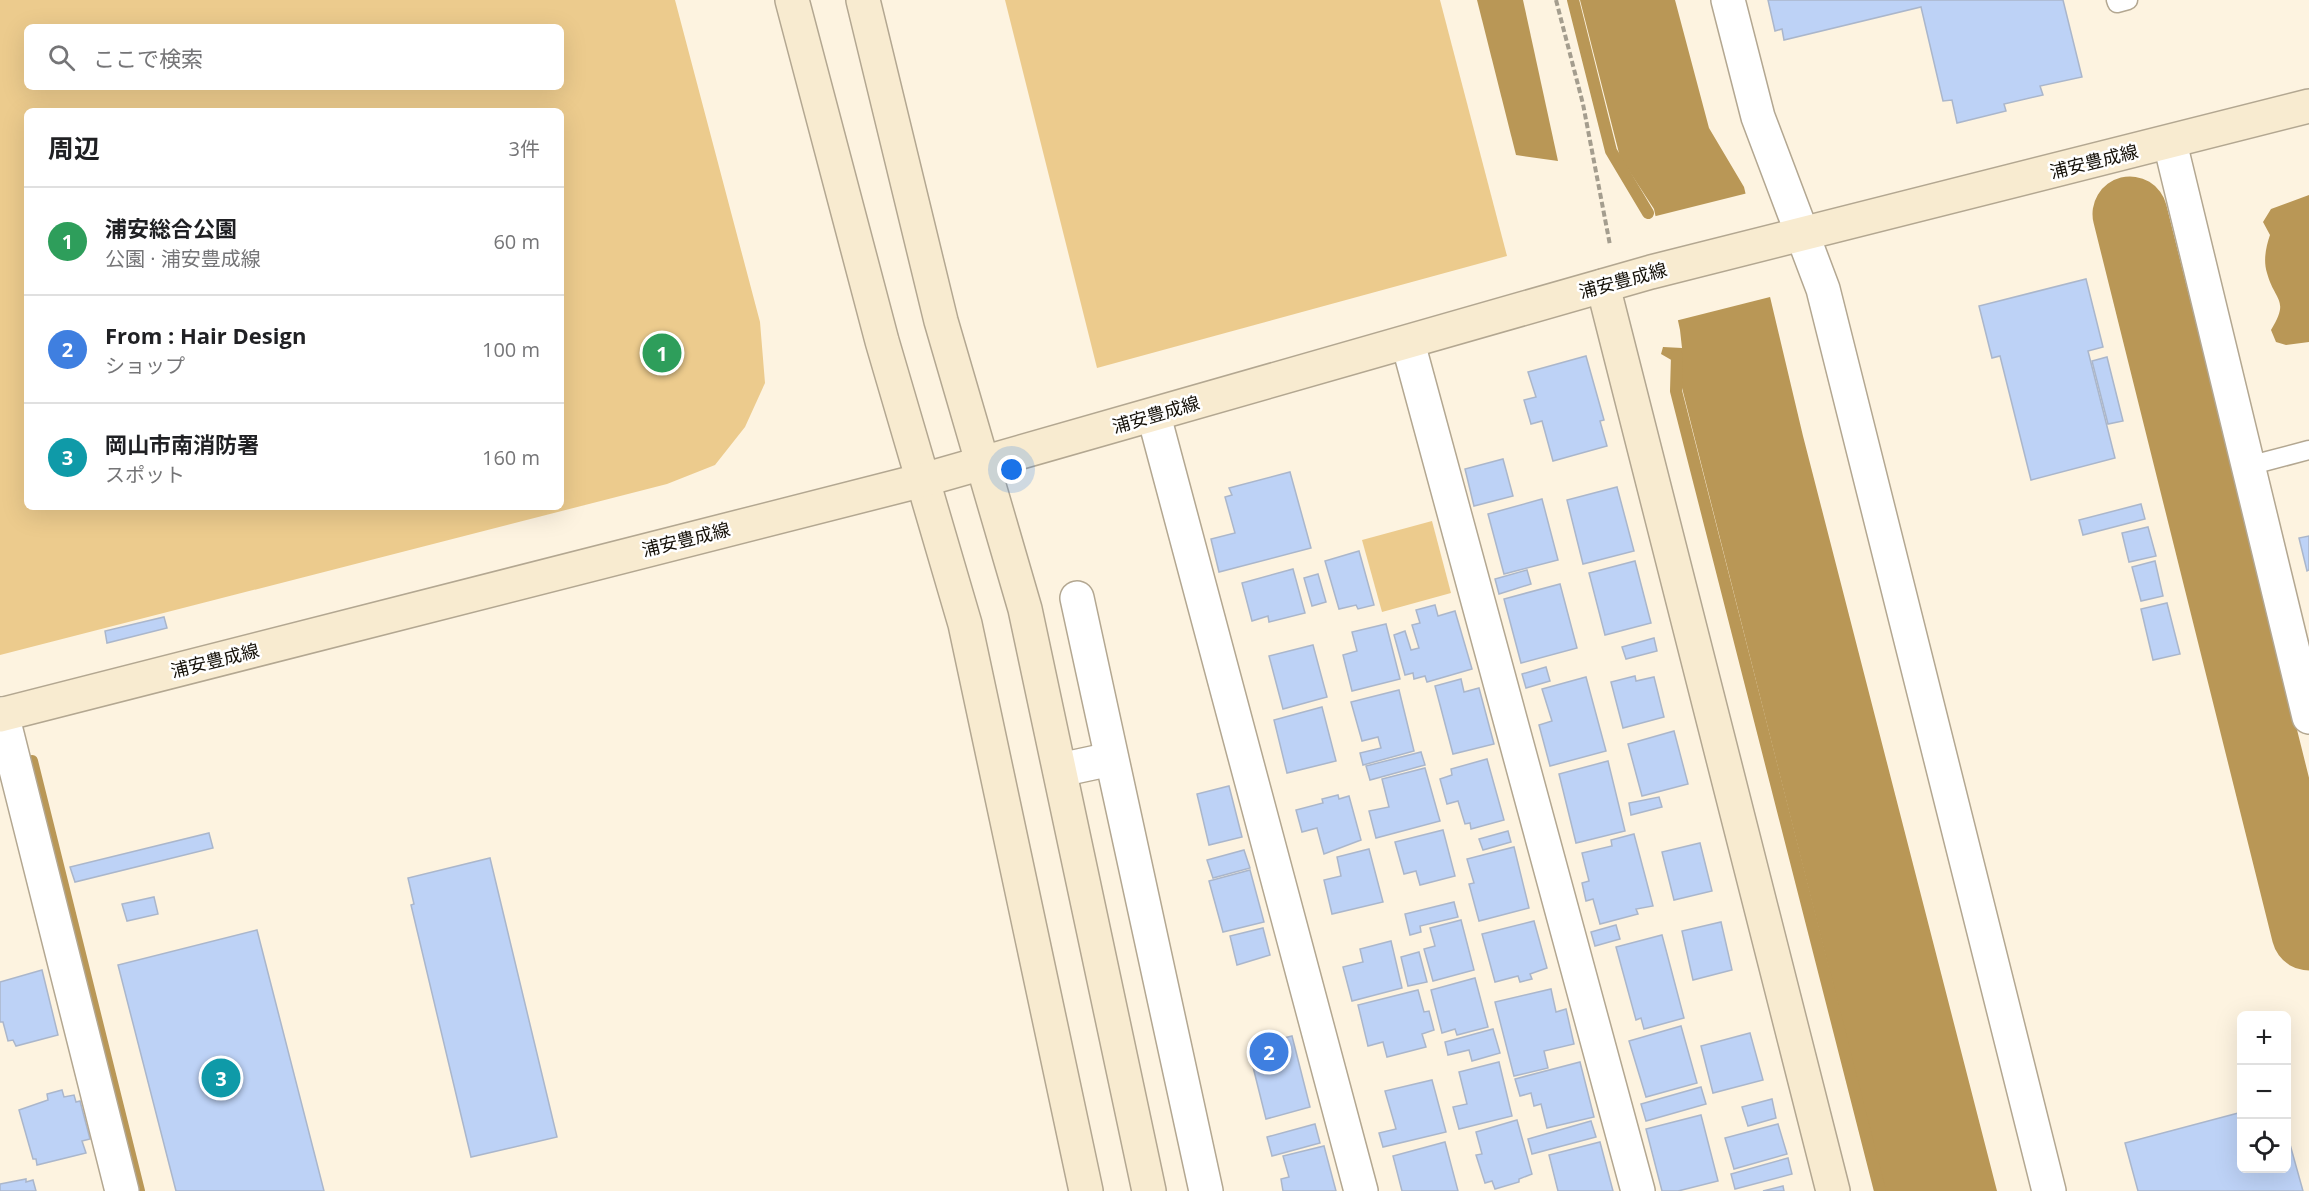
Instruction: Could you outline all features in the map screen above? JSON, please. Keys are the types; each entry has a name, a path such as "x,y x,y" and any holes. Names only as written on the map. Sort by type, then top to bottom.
{"street":[{"path":"792,0 882,341 965,624 1086,1191"},
{"path":"863,0 941,321 1025,609 1149,1191"},
{"path":"1728,0 1758,117 1823,289 2049,1191"},
{"name":"浦安豊成線","path":"1,715 923,480 1154,416 1651,272 2309,106"},
{"path":"2170,142 2248,466 2303,665 2309,717"},
{"path":"1603,286 1833,1191"},
{"path":"1408,343 1638,1191"},
{"path":"1154,416 1361,1191"},
{"path":"1077,598 1206,1191"},
{"path":"1,715 122,1191"},
{"path":"1060,770 1111,759"}],"lane":[{"path":"2116,0 2116,3 2128,0"},
{"path":"2248,466 2309,450"}],"path":[{"path":"1556,0 1583,104 1611,249"}],"shaded area":[{"path":"0,0 675,0 760,322 765,383 745,427 715,465 667,484 0,655"},
{"path":"1005,0 1440,0 1507,256 1097,368"},
{"path":"1477,0 1523,0 1558,161 1516,155"},
{"path":"1580,0 1675,0 1709,128 1744,187 1803,436 1997,1191 1885,1191 1681,384 1680,365 1661,354 1663,347 1682,348 1654,209 1620,157"},
{"path":"2309,195 2309,342 2286,345 2276,342 2271,330 2280,312 2280,306 2266,268 2267,244 2270,235 2263,222 2271,209"},
{"path":"1432,521 1451,593 1382,612 1362,540"}],"pier":[{"path":"1748,193 1774,296 1675,321 1652,217"}],"building":[{"path":"1768,0 2063,0 2082,77 2040,86 2043,95 2004,104 2006,111 1957,123 1952,100 1943,101 1921,7 1784,40 1782,29 1775,31"},
{"path":"2086,279 2103,347 2088,351 2115,458 2031,480 2000,356 1992,358 1979,306"},
{"path":"1586,356 1604,420 1600,421 1607,446 1553,461 1542,421 1531,424 1524,400 1536,397 1528,372"},
{"path":"2107,357 2123,421 2108,424 2092,361"},
{"path":"1503,459 1513,496 1474,506 1465,469"},
{"path":"1290,472 1311,548 1219,572 1211,539 1235,533 1225,497 1232,495 1229,488"},
{"path":"1617,487 1634,551 1583,564 1567,500"},
{"path":"1542,499 1558,560 1504,574 1488,514"},
{"path":"2141,504 2145,519 2083,535 2079,520"},
{"path":"2148,527 2156,556 2129,562 2122,533"},
{"path":"2309,536 2309,570 2307,571 2299,538"},
{"path":"1359,551 1374,605 1358,609 1356,605 1339,609 1325,561"},
{"path":"1635,561 1651,623 1605,635 1589,573"},
{"path":"2155,561 2163,596 2141,601 2132,567"},
{"path":"1293,569 1305,613 1269,622 1268,616 1252,621 1242,583"},
{"path":"1527,570 1531,584 1499,594 1495,579"},
{"path":"1318,574 1326,602 1312,606 1304,578"},
{"path":"1560,584 1577,648 1521,663 1504,599"},
{"path":"2167,603 2180,654 2153,660 2141,609"},
{"path":"1435,605 1438,616 1455,611 1472,669 1427,682 1425,676 1414,679 1413,673 1405,675 1394,635 1405,631 1411,650 1419,648 1412,625 1420,623 1416,610"},
{"path":"164,617 167,628 107,643 105,631"},
{"path":"1386,624 1400,679 1352,691 1343,655 1357,651 1352,632"},
{"path":"1654,638 1657,651 1626,659 1622,647"},
{"path":"1313,645 1327,697 1283,709 1269,656"},
{"path":"1546,667 1550,681 1526,688 1522,674"},
{"path":"1635,676 1636,681 1654,677 1664,717 1623,728 1611,682"},
{"path":"1586,677 1606,751 1550,766 1539,725 1552,721 1542,689"},
{"path":"1461,679 1464,692 1479,688 1494,744 1453,754 1435,686"},
{"path":"1399,690 1414,751 1363,765 1360,753 1381,748 1378,737 1362,741 1351,702"},
{"path":"1322,707 1336,761 1287,773 1274,720"},
{"path":"1674,731 1688,784 1642,796 1628,744"},
{"path":"1421,752 1425,765 1370,780 1366,766"},
{"path":"1487,759 1504,820 1471,829 1470,823 1465,824 1458,801 1447,804 1440,779 1452,775 1451,769"},
{"path":"1608,761 1625,831 1576,843 1559,774"},
{"path":"1425,768 1440,821 1376,838 1369,811 1389,807 1382,779"},
{"path":"1229,786 1242,837 1209,845 1197,794"},
{"path":"1338,795 1339,799 1349,796 1361,840 1324,854 1317,828 1302,832 1296,810 1323,803 1322,799"},
{"path":"1659,797 1662,807 1631,815 1629,803"},
{"path":"1443,830 1455,876 1420,885 1416,871 1404,874 1395,842"},
{"path":"1508,831 1511,842 1483,850 1479,839"},
{"path":"209,833 213,848 75,882 70,867"},
{"path":"1634,834 1653,906 1636,909 1638,914 1600,924 1593,899 1586,901 1582,883 1589,881 1582,853 1612,846 1611,840"},
{"path":"1700,843 1712,891 1674,900 1662,852"},
{"path":"1514,847 1529,908 1479,921 1469,884 1474,883 1467,859"},
{"path":"1369,849 1383,902 1332,914 1324,880 1341,876 1337,857"},
{"path":"1244,850 1250,868 1213,878 1207,860"},
{"path":"490,858 557,1137 471,1157 411,905 414,904 408,878"},
{"path":"1250,870 1264,922 1223,932 1209,881"},
{"path":"154,897 158,914 127,921 122,904"},
{"path":"1454,902 1458,917 1420,926 1421,932 1410,935 1405,914"},
{"path":"1461,920 1474,970 1433,981 1424,949 1435,946 1430,928"},
{"path":"1534,921 1547,968 1530,974 1532,979 1520,982 1518,976 1495,982 1482,934"},
{"path":"1721,922 1732,970 1693,980 1682,931"},
{"path":"1616,925 1620,939 1595,946 1591,932"},
{"path":"1263,928 1270,955 1237,965 1230,936"},
{"path":"257,930 324,1191 176,1191 118,965"},
{"path":"1662,935 1684,1018 1644,1029 1641,1018 1636,1020 1616,947"},
{"path":"1391,941 1402,988 1352,1001 1343,967 1363,962 1360,949"},
{"path":"1419,952 1427,982 1408,986 1401,957"},
{"path":"42,970 58,1035 16,1046 13,1040 8,1041 3,1022 0,1022 0,982"},
{"path":"1475,978 1488,1027 1457,1035 1455,1029 1442,1033 1431,990"},
{"path":"1551,989 1556,1012 1566,1009 1574,1044 1544,1051 1548,1068 1514,1076 1495,1002"},
{"path":"1418,990 1424,1012 1429,1011 1434,1030 1422,1034 1426,1047 1387,1057 1383,1042 1368,1046 1358,1005"},
{"path":"1681,1026 1697,1083 1646,1097 1629,1041"},
{"path":"1493,1029 1500,1053 1472,1061 1469,1050 1448,1055 1445,1042"},
{"path":"1750,1033 1763,1080 1713,1093 1701,1046"},
{"path":"1292,1036 1310,1107 1266,1119 1248,1047"},
{"path":"1499,1062 1512,1116 1459,1129 1453,1107 1467,1104 1459,1072"},
{"path":"1580,1062 1594,1117 1547,1128 1541,1104 1534,1106 1531,1093 1520,1096 1515,1079"},
{"path":"1432,1080 1446,1132 1383,1147 1379,1133 1396,1129 1385,1091"},
{"path":"1701,1087 1706,1104 1646,1121 1641,1104"},
{"path":"62,1090 64,1097 74,1095 76,1102 80,1101 90,1139 82,1141 86,1153 37,1165 36,1159 33,1159 19,1110 48,1100 47,1094"},
{"path":"1772,1099 1776,1118 1748,1126 1742,1107"},
{"path":"2237,1113 2237,1173 2291,1173 2291,1148 2303,1191 2138,1191 2125,1143"},
{"path":"1701,1115 1718,1181 1678,1191 1662,1191 1646,1129"},
{"path":"1517,1120 1532,1174 1519,1179 1519,1182 1495,1189 1492,1181 1485,1183 1476,1155 1482,1154 1476,1132"},
{"path":"1591,1121 1596,1137 1532,1154 1528,1139"},
{"path":"1315,1124 1320,1143 1272,1156 1267,1137"},
{"path":"1778,1124 1787,1154 1734,1169 1725,1138"},
{"path":"1445,1142 1458,1191 1402,1191 1393,1156"},
{"path":"1600,1142 1613,1191 1558,1191 1549,1155"},
{"path":"1324,1146 1336,1191 1283,1191 1281,1179 1289,1177 1283,1156"},
{"path":"1788,1158 1792,1174 1735,1189 1731,1174"},
{"path":"26,1179 26,1182 33,1180 36,1191 0,1191 0,1184"},
{"path":"1783,1186 1784,1191 1763,1191"}],"waterway":[{"path":"1573,0 1611,151 1648,213"},
{"path":"2130,214 2309,933"},
{"path":"1677,356 1676,391 1880,1191"},
{"path":"2255,718 2288,710"},
{"path":"32,761 139,1191"}],"place":[{"name":"浦安総合公園","path":"662,353"},
{"name":"From : Hair Design","path":"1269,1052"},
{"name":"岡山市南消防署","path":"221,1078"}]}
